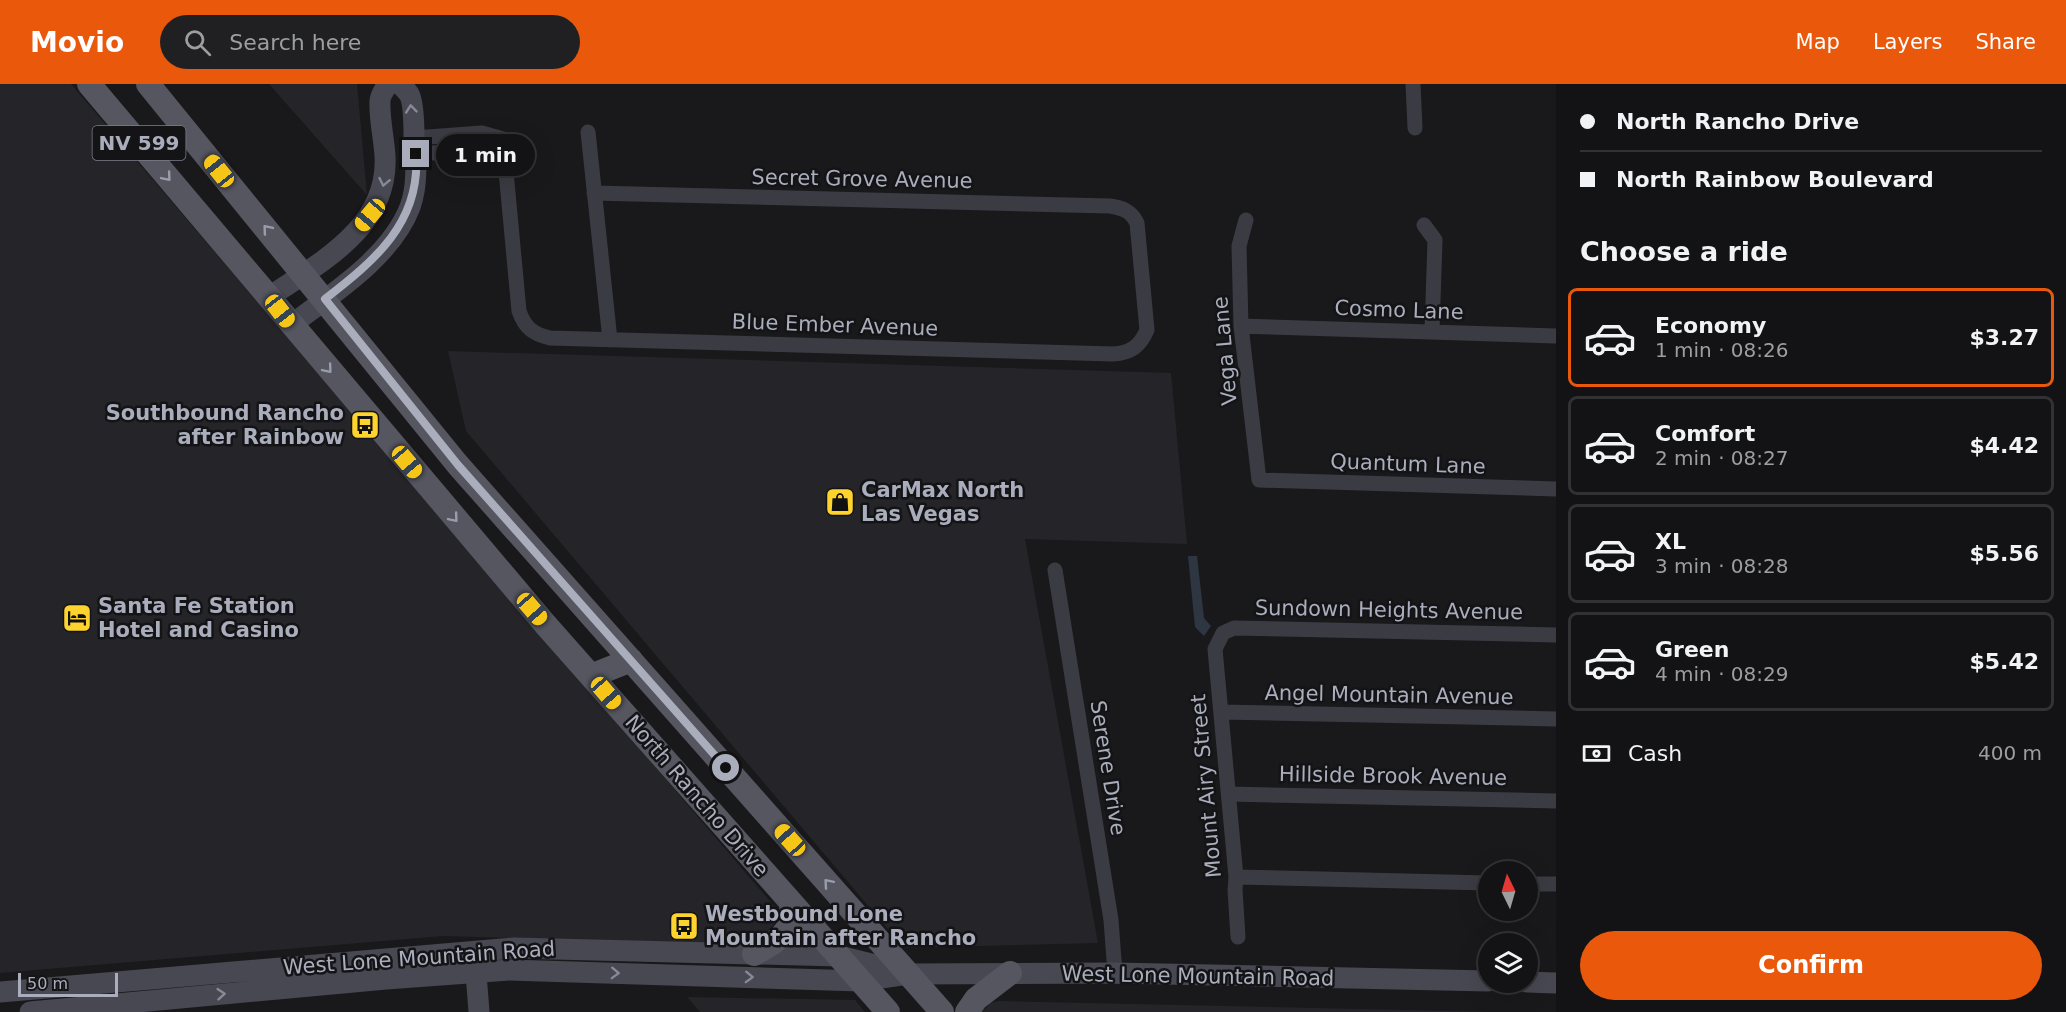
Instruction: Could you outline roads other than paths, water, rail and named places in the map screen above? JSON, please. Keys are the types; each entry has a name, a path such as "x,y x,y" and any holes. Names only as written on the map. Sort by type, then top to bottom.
{"main road":[{"name":"North Rancho Drive","path":"89,84 291,325 591,676 888,1012"},
{"name":"North Rancho Drive","path":"148,84 458,465 942,1012"},
{"path":"269,297 304,274 352,236 370,215 381,196 386,171 380,99 388,84"},
{"path":"291,325 353,278 396,231 410,207 417,174 415,146 410,96 400,84"},
{"path":"591,676 631,660"},
{"path":"754,954 783,935 792,913 790,902"},
{"name":"West Lone Mountain Road","path":"0,992 352,960 514,948 839,956 908,974"},
{"path":"475,951 479,1012"},
{"path":"384,958 386,979"},
{"path":"352,960 354,982"},
{"path":"259,969 261,991"},
{"name":"West Lone Mountain Road","path":"30,1012 142,1009 189,998 509,970 861,981 908,974 1010,973 1478,981"},
{"path":"967,1012 976,999 1010,973"},
{"path":"187,975 189,998"},
{"path":"140,979 142,1009"},
{"path":"1538,982 1556,983"}],"street":[{"path":"1413,84 1415,128"},
{"path":"588,132 610,340"},
{"name":"Blue Ember Avenue","path":"415,146 483,150 503,139 519,311 529,330 537,335 550,338 610,340 1113,354 1124,353 1140,345"},
{"name":"Secret Grove Avenue","path":"594,193 1110,206 1128,211 1137,223 1139,232 1148,321 1147,330 1140,345"},
{"name":"Vega Lane","path":"1246,220 1239,246 1241,326 1259,480"},
{"path":"1424,225 1435,240 1432,332"},
{"name":"Cosmo Lane","path":"1241,326 1556,336"},
{"name":"Quantum Lane","path":"1259,480 1556,489"},
{"name":"Serene Drive","path":"1054,570 1111,920 1115,973"},
{"name":"Sundown Heights Avenue","path":"1223,633 1234,628 1556,635"},
{"name":"Mount Airy Street","path":"1223,633 1215,649 1236,877 1238,937"},
{"name":"Angel Mountain Avenue","path":"1221,712 1556,719"},
{"name":"Hillside Brook Avenue","path":"1229,794 1556,801"},
{"path":"1236,877 1478,883"},
{"path":"1538,884 1556,884"}],"water":[{"path":"1188,556 1197,556 1204,618 1211,626 1204,636 1195,627"}],"place":[{"name":"Southbound Rancho after Rainbow","path":"365,425"},
{"name":"CarMax North Las Vegas","path":"840,502"},
{"name":"Santa Fe Station Hotel and Casino","path":"77,618"},
{"name":"Westbound Lone Mountain after Rancho","path":"684,926"}]}
